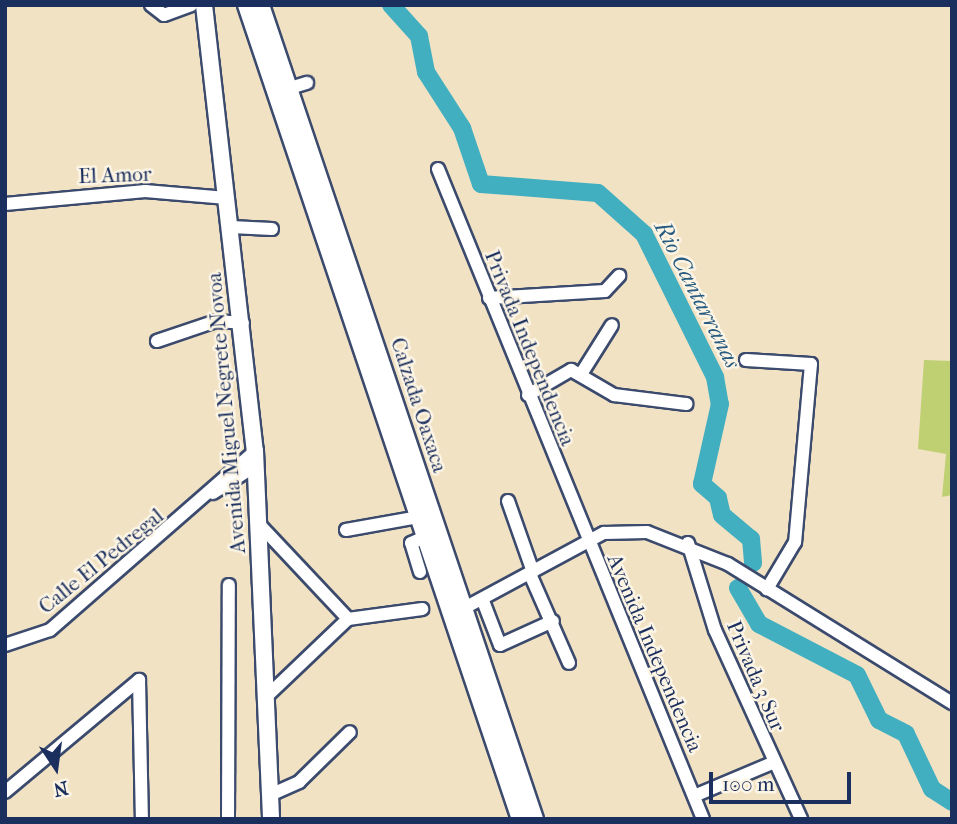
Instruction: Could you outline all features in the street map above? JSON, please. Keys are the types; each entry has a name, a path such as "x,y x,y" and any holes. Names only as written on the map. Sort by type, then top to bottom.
{"main road":[{"name":"Avenida Miguel Negrete Novoa","path":"204,5 243,323 255,459 271,819"},
{"name":"Calzada Oaxaca","path":"246,5 420,506 536,819"},
{"name":"Calzada Oaxaca","path":"261,5 420,506 425,537 423,556 458,612 520,819"}],"street":[{"path":"151,5 164,15 191,5"},
{"path":"287,89 307,83"},
{"name":"Privada Independencia","path":"438,169 587,541"},
{"name":"El Amor","path":"5,204 145,191 227,198"},
{"path":"231,227 272,229"},
{"path":"489,298 605,291 619,276"},
{"path":"157,341 216,321 243,323"},
{"path":"583,371 612,325"},
{"path":"746,360 811,363 795,542 767,589"},
{"path":"528,395 571,370 583,371 614,395 686,404"},
{"name":"Calle El Pedregal","path":"5,645 50,630 255,459"},
{"path":"508,501 531,573 569,663"},
{"path":"346,530 420,506"},
{"path":"258,523 348,619"},
{"path":"458,612 483,601 587,541 625,530 688,543 952,703"},
{"name":"Avenida Independencia","path":"587,541 703,819"},
{"name":"Privada 3 Sur","path":"688,543 715,630 772,763 801,819"},
{"path":"420,572 423,556"},
{"path":"228,819 229,585"},
{"path":"483,601 500,645 553,621"},
{"path":"265,698 348,619 422,609"},
{"path":"5,792 139,680 142,819"},
{"path":"270,794 299,782 350,732"},
{"path":"694,796 772,763"}],"green space":[{"path":"924,360 952,361 952,495 942,497 946,454 918,449"}],"waterway":[{"name":"Rio Cantarranas","path":"391,5 419,36 426,72 462,128 481,184 598,193 644,234 715,377 720,404 702,484 718,498 722,515 751,539 753,563"},
{"name":"Rio Cantarranas","path":"738,588 759,624 857,675 879,720 906,734 932,789 952,802"}]}
